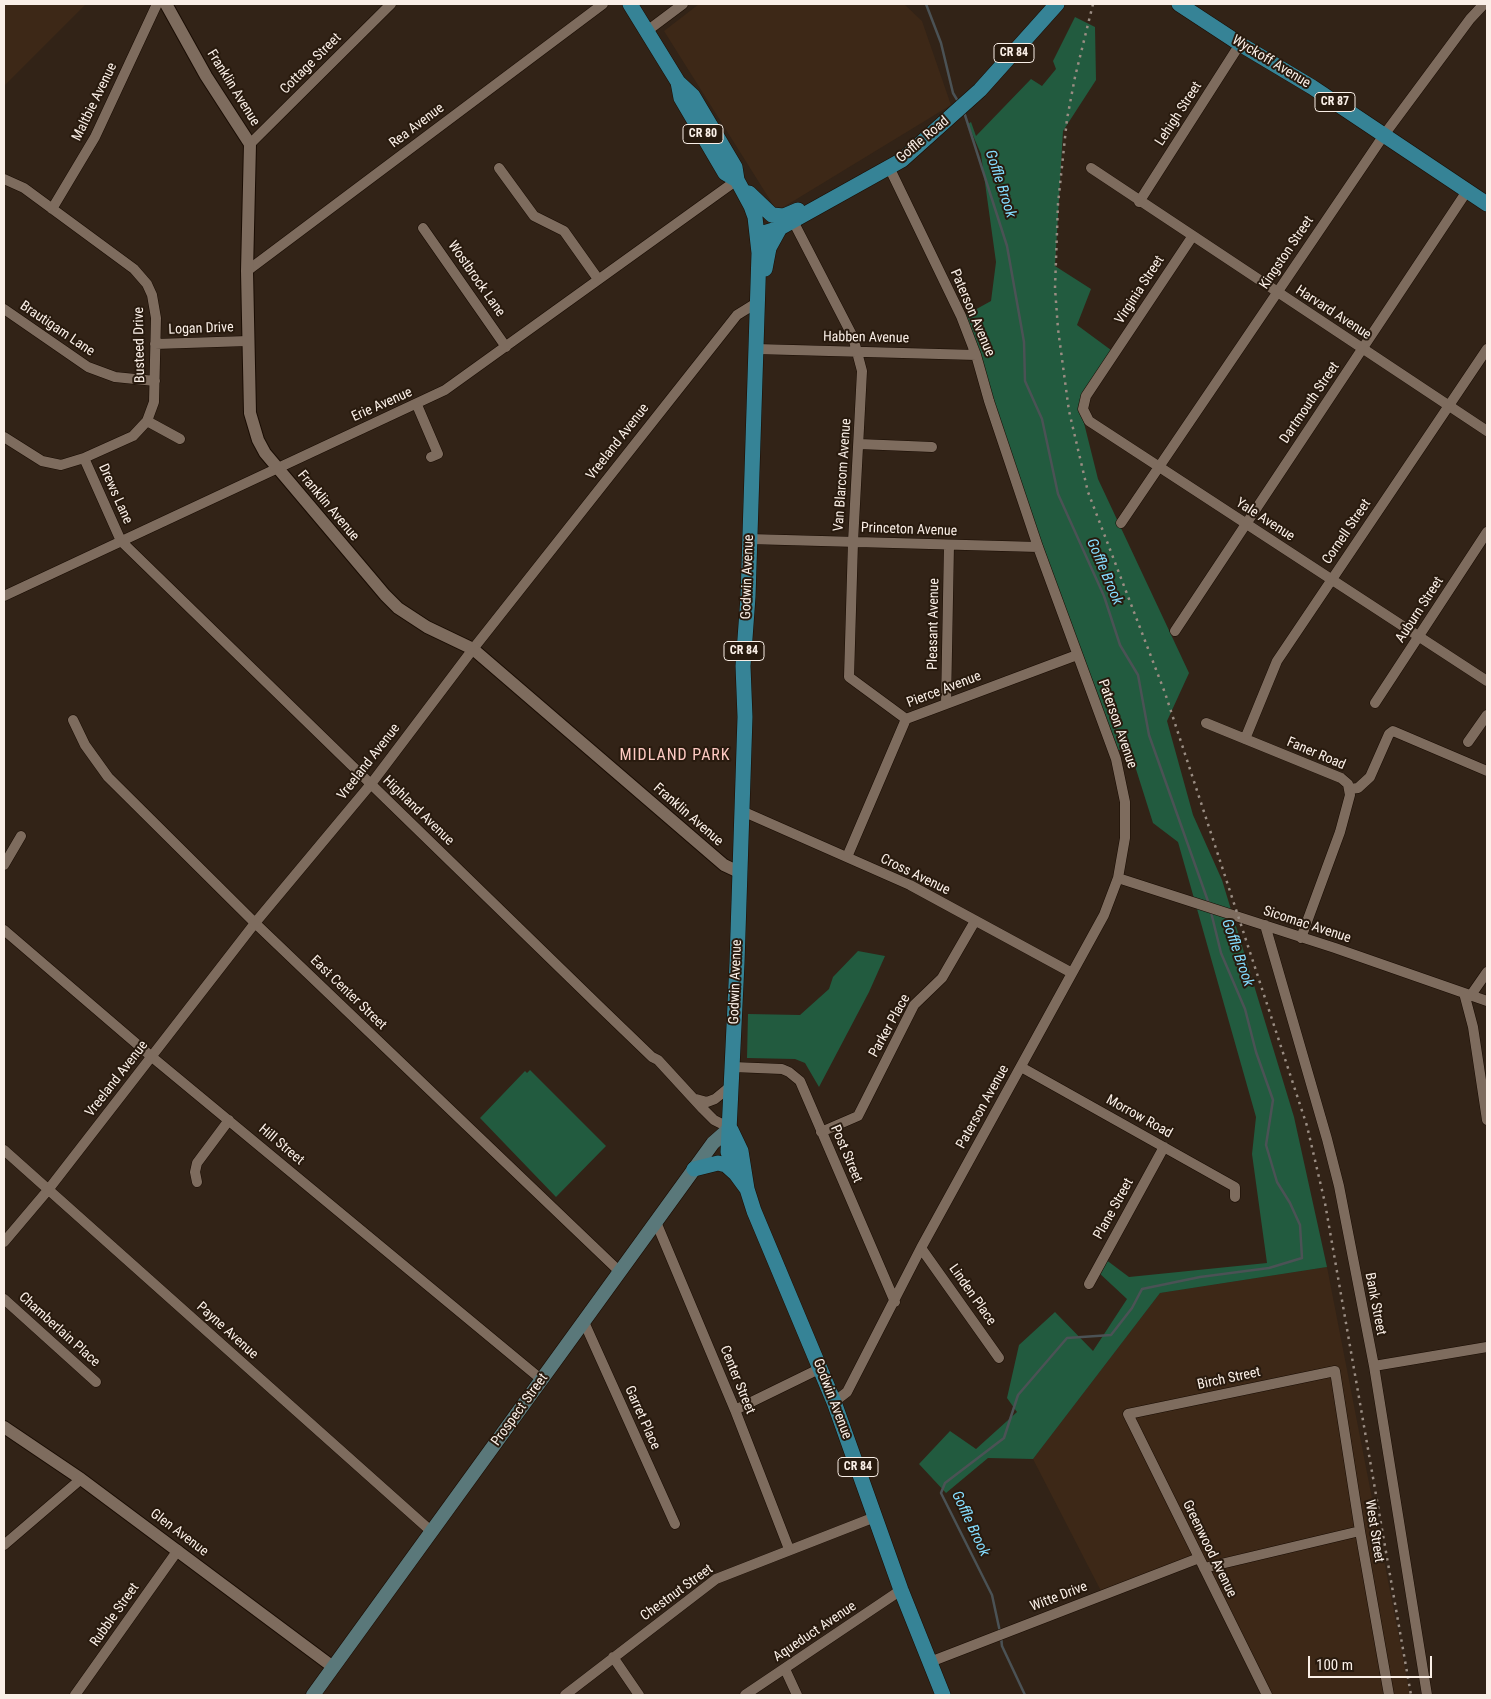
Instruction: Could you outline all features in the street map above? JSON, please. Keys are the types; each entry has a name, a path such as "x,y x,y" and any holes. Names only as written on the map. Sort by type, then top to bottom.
{"main road":[{"name":"Godwin Avenue","path":"630,4 678,82 681,98 725,173 740,185 755,217 758,235 758,295 743,666 742,811 733,1084 728,1152 736,1174 747,1189"},
{"name":"Goffle Road","path":"758,235 780,228 902,160 993,77 1057,4"},
{"name":"Wyckoff Avenue","path":"1179,4 1240,44 1312,87 1487,204"},
{"path":"740,185 756,198 765,210 776,216 788,215 805,206 816,209"},
{"path":"758,295 769,248 780,228"},
{"name":"Godwin Avenue","path":"730,1128 741,1151 747,1189 794,1308 821,1368 901,1590 943,1695"},
{"name":"Prospect Street","path":"313,1695 713,1143 730,1128"},
{"path":"694,1169 718,1163 726,1165 736,1174"}],"street":[{"name":"Maltbie Avenue","path":"52,208 95,137 157,4"},
{"name":"Franklin Avenue","path":"166,4 206,76 250,144 247,271 250,414 253,427 265,453 398,608 428,627 473,649 724,865 739,872"},
{"name":"Cottage Street","path":"250,144 391,4"},
{"name":"Rea Avenue","path":"247,271 603,4"},
{"path":"647,31 683,4"},
{"name":"Kingston Street","path":"1121,523 1384,135 1470,19 1484,4"},
{"name":"Lehigh Street","path":"1140,200 1240,44"},
{"name":"Paterson Avenue","path":"834,1402 847,1392 922,1248 1104,914 1118,878 1122,860 1126,820 1122,780 1038,548 989,401 976,355 961,316 889,167"},
{"path":"499,168 534,216 564,231 598,279"},
{"name":"Harvard Avenue","path":"1091,168 1192,237 1487,431"},
{"name":"Busteed Drive","path":"4,179 24,188 141,276 152,295 155,306 154,402 147,421 141,429 127,440 70,464 51,464 37,458 4,437"},
{"name":"Erie Avenue","path":"4,596 277,468 417,405 465,377 598,279 740,185"},
{"name":"Dartmouth Street","path":"1175,631 1467,191"},
{"name":"Van Blarcom Avenue","path":"793,221 853,337 858,352 863,385 852,542 850,677 906,719"},
{"name":"Wostbrock Lane","path":"423,228 506,347"},
{"name":"Virginia Street","path":"1112,358 1192,237"},
{"name":"Vreeland Avenue","path":"4,1242 48,1190 255,923 370,784 473,649 737,314 758,295"},
{"name":"Brautigam Lane","path":"4,309 88,367 115,377 155,381"},
{"name":"Logan Drive","path":"155,344 248,341"},
{"name":"Habben Avenue","path":"756,349 976,355"},
{"name":"Cornell Street","path":"1245,739 1277,661 1487,349"},
{"name":"Yale Avenue","path":"1112,358 1086,396 1083,409 1085,416 1093,425 1487,681"},
{"path":"417,405 438,454 431,457"},
{"path":"147,421 180,439"},
{"path":"859,444 932,447"},
{"name":"Drews Lane","path":"84,458 122,541"},
{"name":"Auburn Street","path":"1375,703 1487,532"},
{"name":"Princeton Avenue","path":"749,539 1038,548"},
{"name":"Highland Avenue","path":"122,541 370,784 652,1057 658,1060 714,1120 730,1128"},
{"name":"Pleasant Avenue","path":"946,704 949,545"},
{"name":"Pierce Avenue","path":"846,857 906,719 1078,655"},
{"path":"1468,742 1487,715"},
{"name":"East Center Street","path":"73,720 84,745 108,778 255,923 620,1272"},
{"name":"Faner Road","path":"1206,723 1341,778 1350,789 1340,832 1301,938"},
{"path":"1350,789 1358,788 1370,777 1389,734 1393,731 1487,770"},
{"name":"Cross Avenue","path":"742,811 910,885 1072,973"},
{"path":"4,865 21,836"},
{"name":"Sicomac Avenue","path":"1118,878 1265,925 1487,1001"},
{"name":"Parker Place","path":"821,1132 858,1116 914,1006 942,978 975,921"},
{"name":"Bank Street","path":"1265,925 1339,1186 1374,1366 1427,1695"},
{"name":"Hill Street","path":"4,930 152,1057 542,1380"},
{"path":"1487,972 1468,994 1487,1120"},
{"name":"Morrow Road","path":"1021,1066 1235,1187 1235,1197"},
{"name":"Post Street","path":"733,1067 782,1069 796,1076 803,1088 895,1302"},
{"path":"696,1099 707,1102 715,1099 733,1084"},
{"path":"197,1182 195,1172 197,1163 229,1120"},
{"name":"Plane Street","path":"1089,1284 1164,1147"},
{"name":"Payne Avenue","path":"4,1150 432,1532"},
{"name":"Center Street","path":"656,1222 735,1410 789,1549"},
{"name":"Linden Place","path":"922,1248 999,1358"},
{"name":"Chamberlain Place","path":"4,1299 96,1382"},
{"name":"Garret Place","path":"584,1322 675,1524"},
{"path":"1374,1366 1487,1347"},
{"path":"735,1410 821,1368"},
{"name":"Birch Street","path":"1128,1414 1335,1371"},
{"name":"West Street","path":"1335,1371 1389,1695"},
{"name":"Greenwood Avenue","path":"1128,1414 1267,1695"},
{"name":"Glen Avenue","path":"4,1427 81,1478 333,1668"},
{"path":"4,1545 81,1478"},
{"name":"Chestnut Street","path":"565,1695 716,1578 875,1517"},
{"path":"1204,1568 1360,1530"},
{"name":"Rubble Street","path":"75,1695 178,1550"},
{"name":"Witte Drive","path":"930,1662 1199,1558"},
{"name":"Aqueduct Avenue","path":"745,1695 901,1590"},
{"path":"613,1657 639,1695"},
{"path":"785,1669 797,1695"}],"shaded area":[{"path":"4,4 86,4 4,86"},
{"path":"699,4 904,4 922,21 951,105 777,211 664,31"},
{"path":"1327,1267 1410,1695 1266,1695 1196,1556 1101,1591 1033,1459 1160,1293"}],"green space":[{"path":"1075,17 1095,27 1096,80 1063,131 1055,266 1091,289 1077,325 1115,353 1080,407 1098,479 1189,673 1167,721 1193,815 1222,880 1294,1117 1327,1267 1160,1293 1033,1459 988,1458 946,1493 919,1464 950,1431 976,1449 1017,1412 1007,1398 1019,1345 1055,1312 1093,1351 1127,1299 1097,1271 1105,1259 1129,1277 1267,1263 1252,1154 1256,1117 1178,842 1153,823 1129,747 1112,752 962,317 991,301 996,262 981,154 968,124 971,122 976,136 1031,79 1042,86 1056,69 1053,61"},
{"path":"858,951 885,956 869,992 819,1087 805,1063 795,1059 747,1058 748,1014 800,1015 829,989 833,977"},
{"path":"530,1070 606,1146 556,1197 480,1118 525,1071 527,1073"}],"waterway":[{"name":"Goffle Brook","path":"926,4 941,43 953,93 959,103"},
{"name":"Goffle Brook","path":"964,112 1007,246 1024,342 1025,381 1042,419 1058,494 1104,596 1120,645 1138,675 1149,735 1209,904"},
{"name":"Goffle Brook","path":"1000,1632 992,1595 941,1493 945,1483 1004,1438 1018,1395 1067,1338 1111,1335 1132,1308 1142,1289 1200,1277 1269,1268 1302,1258 1300,1225 1290,1203 1277,1182 1266,1145 1273,1100 1256,1052 1245,1009 1221,953 1211,912"},
{"name":"Goffle Brook","path":"1001,1637 1002,1646 1025,1695"}],"railway":[{"path":"1093,4 1067,119 1058,204 1055,288 1058,329 1069,411 1088,492 1165,693 1307,1126 1325,1203 1411,1695"}],"district":[{"name":"MIDLAND PARK","path":"675,756"}]}
